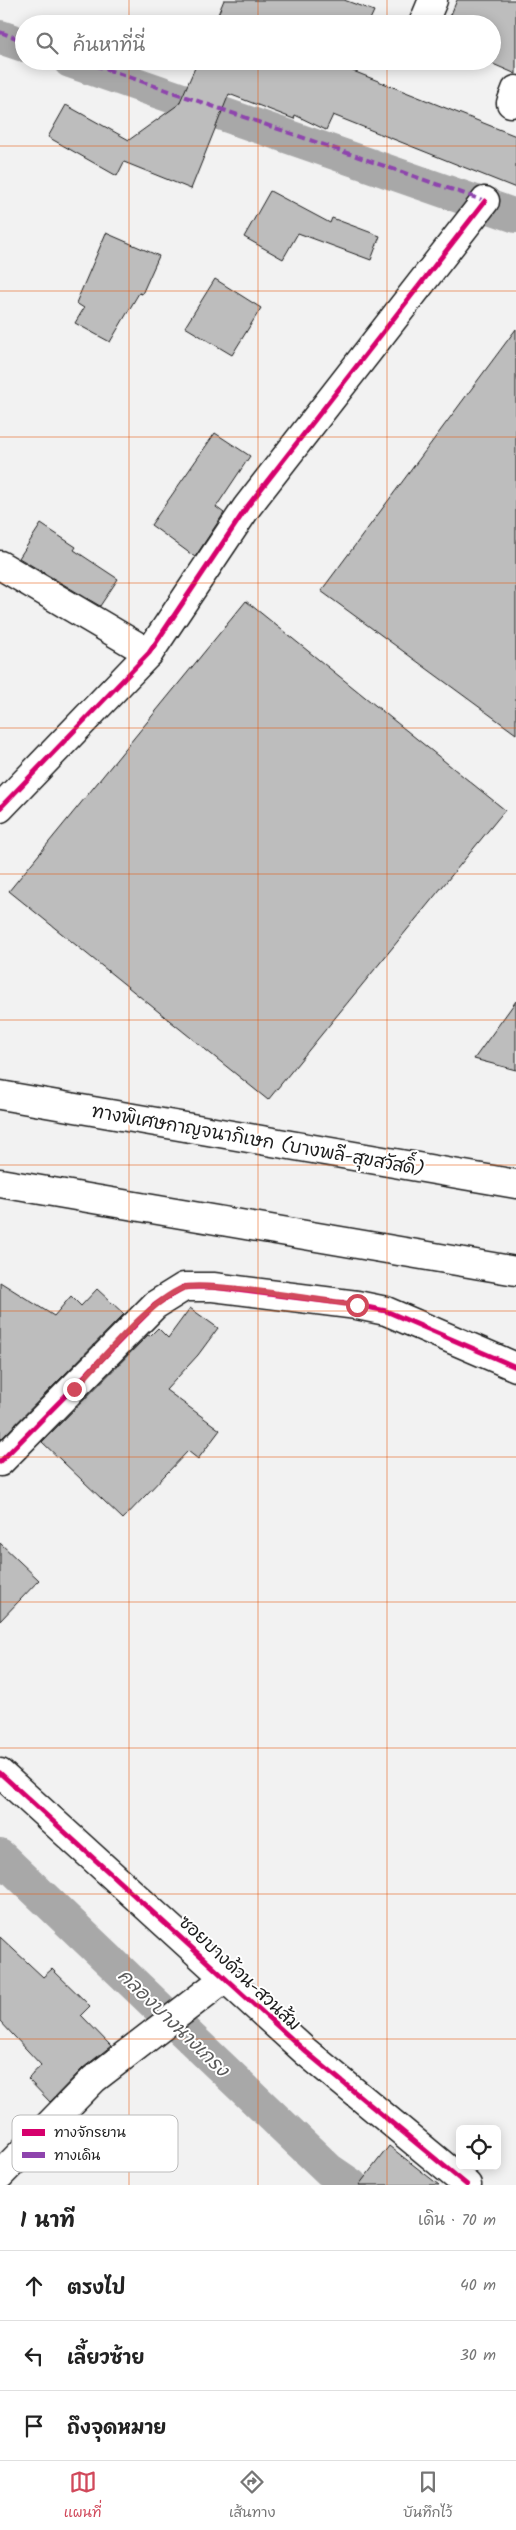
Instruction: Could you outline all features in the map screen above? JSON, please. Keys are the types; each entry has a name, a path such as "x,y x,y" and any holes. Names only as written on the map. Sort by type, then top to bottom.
{"main road":[{"path":"427,15 433,0"},
{"path":"0,808 149,653 247,506 485,201"},
{"path":"0,565 149,653"},
{"name":"ทางพิเศษกาญจนาภิเษก (บางพลี-สุขสวัสดิ์)","path":"0,1095 516,1184"},
{"path":"0,1183 516,1272"},
{"path":"0,1462 154,1305 184,1287 213,1287 386,1311 516,1367"},
{"name":"ซอยบางด้วน-สวนส้ม","path":"0,1773 305,2052 467,2185"},
{"path":"59,2115 94,2079 152,2032 225,1978"},
{"path":"0,2175 12,2163"}],"building":[{"path":"224,0 344,0 374,11 372,15 218,15"},
{"path":"457,0 516,0 516,74 501,68 501,15 451,15"},
{"path":"194,70 351,70 516,136 516,188 333,115 326,130 295,115 294,119 229,94 191,189 124,162 117,176 48,137 66,105 129,140 179,104"},
{"path":"270,191 330,223 332,218 380,236 371,260 298,233 283,259 244,237"},
{"path":"106,233 159,256 142,294 139,293 110,342 75,323 84,308 76,303"},
{"path":"215,279 261,308 232,355 185,327"},
{"path":"516,329 516,734 321,591"},
{"path":"215,433 250,456 216,507 224,513 195,557 151,525"},
{"path":"41,524 76,547 74,550 118,579 100,606 19,558"},
{"path":"246,601 505,810 268,1100 9,891"},
{"path":"516,1001 516,1070 474,1059"},
{"path":"0,1282 54,1316 71,1296 81,1306 97,1289 124,1314 0,1440"},
{"path":"190,1308 218,1328 198,1355 166,1390 220,1430 198,1459 188,1451 123,1519 42,1442 148,1335 150,1336 158,1328 168,1338"},
{"path":"0,1543 39,1580 0,1621"},
{"path":"0,1937 43,1977 52,1969 90,2006 81,2015 111,2046 83,2068 50,2102 28,2079 41,2065 0,2021"},
{"path":"389,2146 439,2185 359,2185"}],"waterway":[{"path":"0,37 15,42"},
{"path":"96,70 516,216"},
{"name":"คลองบางนางเกรง","path":"0,1856 329,2170 351,2185"}],"marked path":[{"path":"0,32 15,38"},
{"path":"109,70 485,201"}],"cycle path":[{"path":"0,808 149,653 247,507 485,201"},
{"path":"0,1462 155,1305 184,1287 213,1287 357,1305 386,1311 516,1367"},
{"path":"0,1773 305,2051 467,2185"}],"route":[{"path":"74,1389 154,1305 184,1287 213,1287 357,1305"}]}
